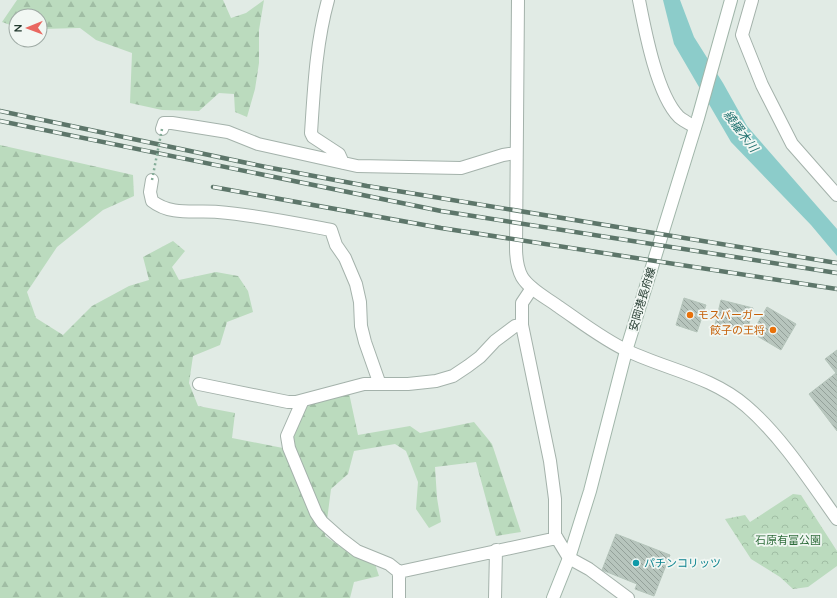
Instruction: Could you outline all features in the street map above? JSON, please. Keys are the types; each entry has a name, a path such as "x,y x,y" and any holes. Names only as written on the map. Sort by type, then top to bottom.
{"street":[{"path":"328,0 322,21 316,64 311,133 313,137 339,154 343,163"},
{"path":"518,0 516,153 517,262 522,277 532,288 626,351 693,375 717,386 745,405 774,433 837,519"},
{"path":"639,0 645,33 658,77 670,105 680,117 696,123"},
{"name":"安岡港長府線","path":"553,598 570,558 590,491 626,351 696,123 731,0"},
{"path":"752,0 742,35 762,85 792,144 837,195"},
{"path":"162,129 164,123 172,123 228,132 258,144 357,166 461,168 502,155 516,153"},
{"path":"152,180 150,192 152,202 160,207 179,212 218,212 331,230 336,245 345,258 356,284 360,302 361,326 379,383"},
{"path":"532,288 522,303 522,325 550,461 555,499 556,535 570,558 589,569 628,598"},
{"path":"199,384 288,402 302,402 364,384 408,384 436,381 453,376 480,357 496,341 515,326 522,325"},
{"path":"302,402 287,436 289,448 316,513 322,522 358,551 389,564 399,572"},
{"path":"399,572 557,538"},
{"path":"495,598 496,550"},
{"path":"399,572 399,598"}],"path":[{"path":"152,180 162,129"}],"green space":[{"path":"17,0 223,0 231,18 246,13 264,0 259,30 259,63 255,89 247,117 235,112 234,94 219,93 199,111 162,110 130,103 132,53 96,40 80,28 48,29 48,8 12,8"},
{"path":"8,13 8,24 2,22"},
{"path":"0,145 133,175 134,196 103,210 57,247 27,292 36,318 63,335 92,306 129,286 149,280 143,257 173,241 185,251 172,267 179,280 216,272 238,276 248,291 253,312 227,322 220,345 193,356 189,383 198,406 235,413 232,438 283,448 306,405 349,393 358,435 410,426 420,433 474,422 492,444 521,532 496,536 476,462 435,467 437,498 441,522 429,528 416,509 418,482 406,451 395,444 354,451 348,474 331,489 325,536 348,552 374,561 379,576 354,582 350,598 0,598"},
{"name":"石原有富公園","path":"793,494 801,495 837,551 837,566 808,587 793,589 780,577 751,559 725,519 745,515 750,522"}],"water":[{"name":"綾羅木川","path":"663,0 680,0 694,37 723,83 747,126 837,229 837,256 811,225 731,142 674,44"}],"building":[{"path":"684,298 706,305 697,332 676,325"},
{"path":"721,300 753,308 747,332 715,325"},
{"path":"767,307 796,324 781,350 752,333"},
{"path":"837,350 837,431 809,394 836,373 825,359"},
{"name":"パチンコリッツ","path":"616,534 670,555 654,596 635,589 637,584 602,570"}],"railway":[{"path":"0,111 266,167 367,186 837,263"},
{"path":"0,121 441,211 837,273"},
{"path":"213,187 441,228 837,289"}],"place":[{"name":"モスバーガー","path":"690,315"},
{"name":"餃子の王将","path":"773,330"},
{"name":"パチンコリッツ","path":"636,563"}]}
